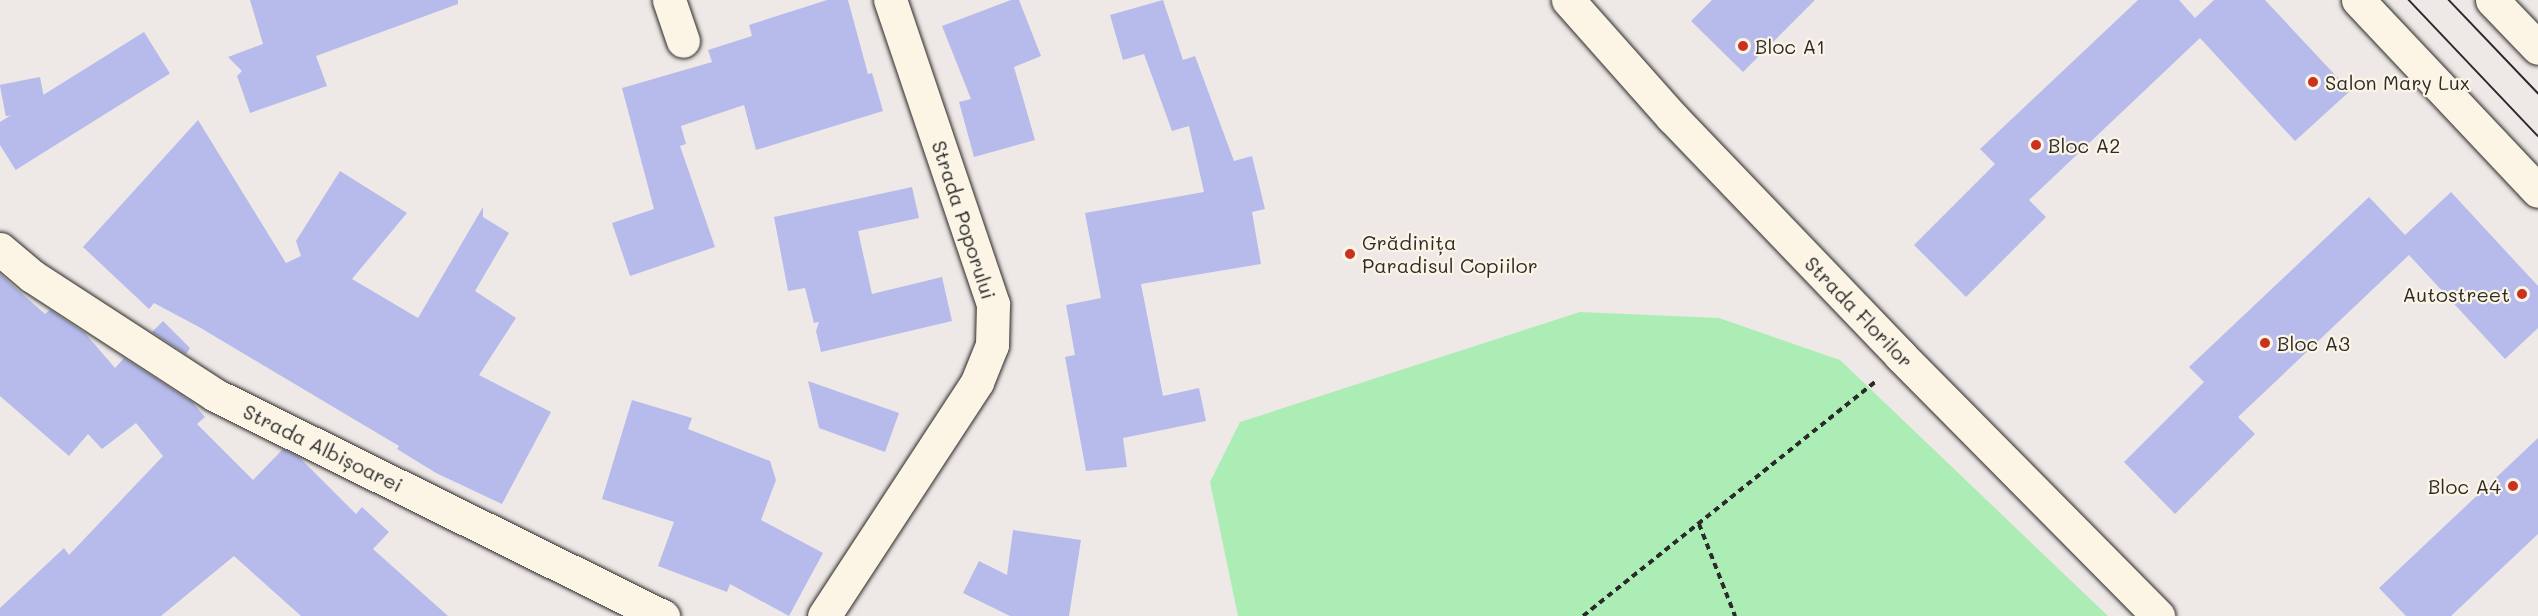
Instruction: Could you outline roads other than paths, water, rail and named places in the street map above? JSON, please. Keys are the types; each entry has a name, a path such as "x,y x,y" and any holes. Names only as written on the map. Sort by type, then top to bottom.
{"street":[{"path":"669,0 683,41"},
{"name":"Strada Poporului","path":"824,616 977,382 992,345 993,304 890,0"},
{"name":"Strada Florilor","path":"1568,0 1672,117 1900,355 2158,616"},
{"path":"2358,0 2538,191"},
{"path":"2492,0 2538,48"},
{"name":"Strada Albișoarei","path":"0,249 32,276 215,395 663,616"}],"tram line":[{"path":"2409,0 2538,136"},
{"path":"2449,0 2538,93"}],"place":[{"name":"Bloc A1","path":"1743,46"},
{"name":"Salon Mary Lux","path":"2313,82"},
{"name":"Bloc A2","path":"2036,145"},
{"name":"Grădinița Paradisul Copiilor","path":"1350,254"},
{"name":"Autostreet","path":"2522,294"},
{"name":"Bloc A3","path":"2265,343"},
{"name":"Bloc A4","path":"2513,486"}]}
